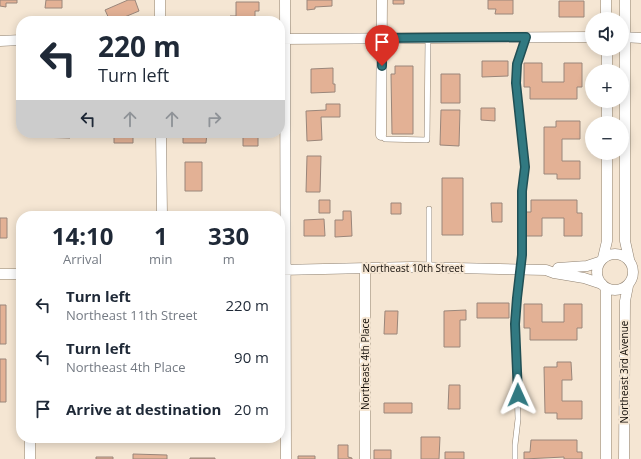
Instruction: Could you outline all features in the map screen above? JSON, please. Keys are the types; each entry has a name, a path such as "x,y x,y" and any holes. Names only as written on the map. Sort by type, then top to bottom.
{"street":[{"path":"160,0 160,16"},
{"path":"284,16 285,0"},
{"path":"381,135 382,0"},
{"path":"606,0 606,12"},
{"path":"624,12 625,0"},
{"path":"285,39 585,37"},
{"path":"629,37 641,38"},
{"path":"0,41 16,40"},
{"path":"623,56 625,241 629,259"},
{"path":"160,138 162,211"},
{"path":"283,138 283,211"},
{"path":"601,260 614,253 619,253 629,259 638,270 628,286 617,290 604,286 598,279 597,274 606,241 607,160"},
{"path":"607,168 625,168"},
{"name":"Northeast 10th Street","path":"285,270 429,267 546,270 554,268 577,268 601,260"},
{"name":"Northeast 4th Place","path":"365,268 365,459"},
{"name":"Northeast 10th Street","path":"546,270 554,273 584,278 604,286"},
{"path":"0,274 16,274"},
{"name":"Northeast 3rd Avenue","path":"604,286 606,459"},
{"name":"Northeast 3rd Avenue","path":"624,459 625,301 628,286"},
{"path":"605,388 624,388"},
{"path":"285,396 286,459"},
{"path":"30,443 30,459"}],"lane":[{"path":"515,459 518,419 515,324 522,255 522,191 525,167 516,83 517,64 526,37"},
{"path":"381,135 385,139 427,140 428,38"},
{"path":"428,209 429,267"}],"building":[{"path":"0,0 17,0 17,3 6,3 6,7 0,6"},
{"path":"46,0 62,0 62,8 45,8"},
{"path":"128,0 135,0 139,11 127,16 108,16 105,10"},
{"path":"307,0 332,0 332,6 315,7 315,9 307,10"},
{"path":"393,0 404,0 404,4 393,4"},
{"path":"488,0 513,0 513,14 495,14 496,9 488,9"},
{"path":"559,1 584,1 584,17 559,17"},
{"path":"236,2 259,2 259,11 255,11 255,16 236,16"},
{"path":"482,61 508,61 508,76 482,77"},
{"path":"524,63 542,63 542,82 564,82 564,63 582,63 582,87 577,87 577,99 530,99 530,87 524,87"},
{"path":"395,66 413,66 413,134 392,134 391,74 395,74"},
{"path":"333,68 333,84 335,84 335,92 311,93 311,69"},
{"path":"441,74 460,74 460,103 441,103"},
{"path":"326,104 340,104 340,117 321,117 322,140 307,141 306,111 326,110"},
{"path":"481,108 495,108 495,121 481,120"},
{"path":"441,110 460,110 459,146 440,145"},
{"path":"556,121 580,121 580,139 562,139 562,161 580,161 580,179 557,179 557,174 544,174 544,127 556,127"},
{"path":"114,138 133,138 133,143 114,143"},
{"path":"183,138 206,138 206,143 183,143"},
{"path":"243,138 258,138 258,146 243,146"},
{"path":"307,156 321,156 320,192 306,192"},
{"path":"185,162 202,162 202,191 185,191"},
{"path":"442,178 463,178 463,235 442,235"},
{"path":"319,200 330,200 330,213 319,213"},
{"path":"531,200 577,200 577,213 582,213 582,236 564,236 564,218 542,218 542,236 524,236 524,212 531,212"},
{"path":"391,203 401,203 401,214 391,214"},
{"path":"491,203 502,203 502,222 492,222"},
{"path":"343,211 351,211 352,236 335,237 335,220 343,220"},
{"path":"0,218 7,218 7,238 0,238"},
{"path":"324,219 325,236 304,236 304,220"},
{"path":"477,303 509,303 509,318 477,318"},
{"path":"524,304 542,304 542,322 564,322 564,304 582,304 582,328 577,328 577,340 530,340 530,328 524,328"},
{"path":"0,305 6,305 6,344 0,344"},
{"path":"466,310 466,320 460,320 460,347 444,347 444,311"},
{"path":"385,311 398,311 397,334 384,334"},
{"path":"0,359 6,359 6,402 0,402"},
{"path":"557,362 571,362 572,380 562,380 562,401 582,401 582,419 557,419 557,413 545,413 544,367 557,367"},
{"path":"449,385 460,385 460,409 448,409"},
{"path":"384,403 412,403 412,413 384,413"},
{"path":"421,437 440,437 439,459 421,459"},
{"path":"531,440 577,440 577,452 582,452 582,459 564,459 564,457 524,459 524,452 530,452"},
{"path":"338,445 348,445 348,457 352,459 338,459"},
{"path":"374,450 391,450 391,459 374,459"},
{"path":"445,452 464,452 464,459 445,459"},
{"path":"133,454 167,455 167,459 133,459"},
{"path":"298,456 315,456 315,459 298,459"},
{"path":"96,457 113,457 113,459 96,459"},
{"path":"215,458 215,459 190,459"}],"route":[{"path":"382,66 382,38 526,37 517,64 516,83 525,167 522,191 522,255 515,324 518,395"}]}
